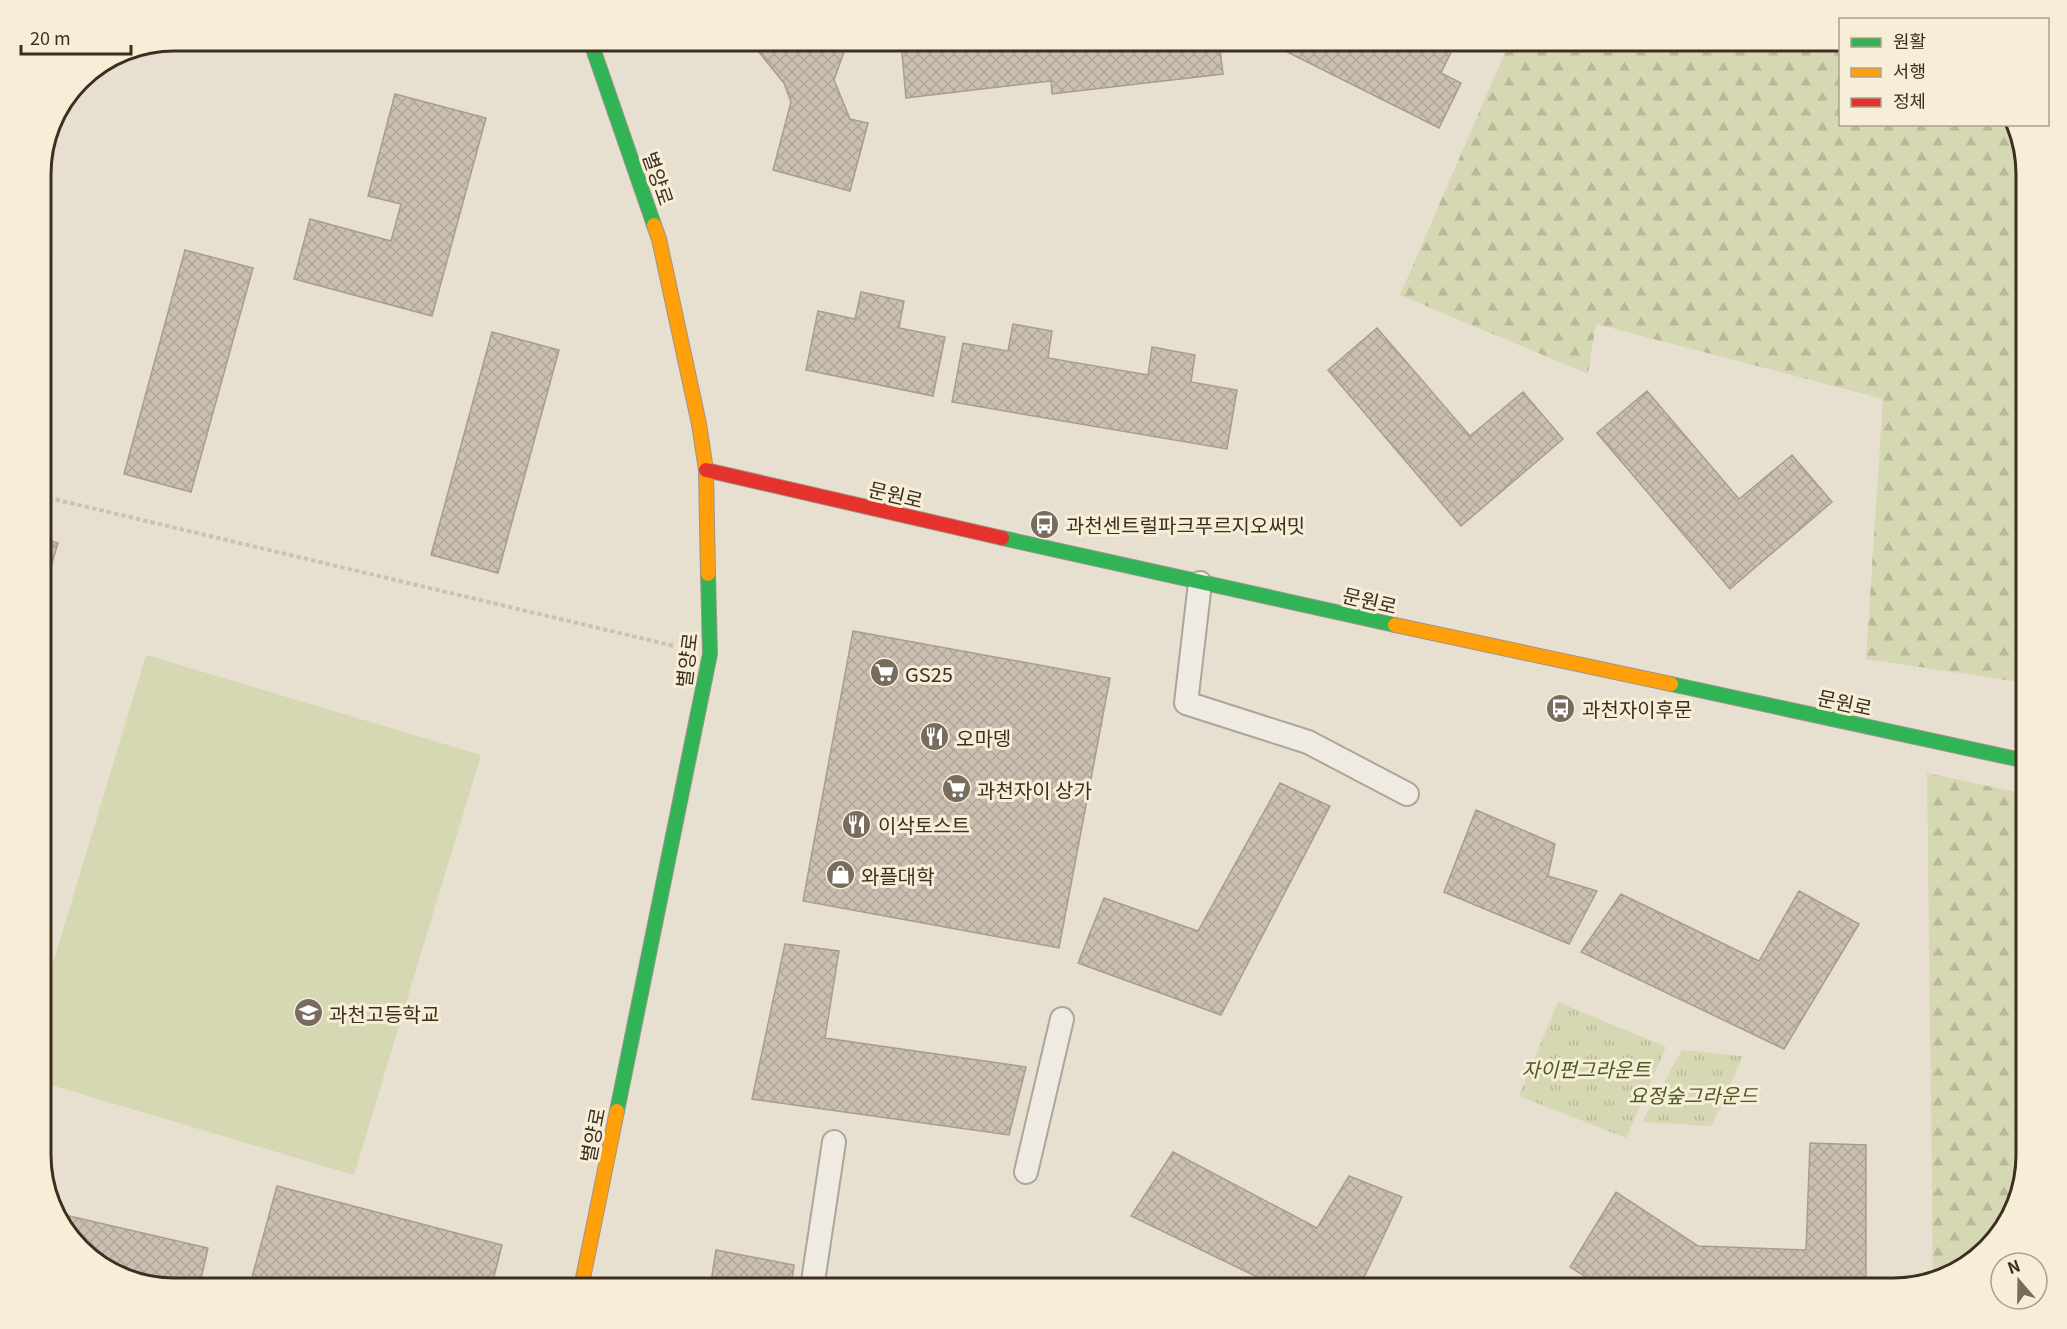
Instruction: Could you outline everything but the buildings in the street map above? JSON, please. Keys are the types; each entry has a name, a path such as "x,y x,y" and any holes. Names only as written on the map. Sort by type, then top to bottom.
{"street":[{"name":"별양로","path":"583,1278 710,654 706,470 699,424 659,239 594,51"},
{"name":"문원로","path":"706,470 1200,583 2016,759"}],"lane":[{"path":"1200,583 1186,702 1308,742 1407,794"},
{"path":"1026,1172 1062,1019"},
{"path":"814,1278 834,1142"}],"path":[{"path":"51,498 710,654"}],"green space":[{"path":"1506,51 1839,51 1839,126 2007,126 2012,142 2016,174 2016,682 1866,659 1883,399 1596,324 1588,374 1400,295"},
{"path":"146,655 481,755 354,1175 51,1085 51,970"},
{"path":"1927,773 2016,792 2016,1155 2014,1179 2003,1210 1991,1230 1968,1253 1955,1262 1933,1271"},
{"name":"자이펀그라운트","path":"1558,1002 1666,1047 1626,1138 1519,1096"},
{"name":"요정숲그라운드","path":"1682,1050 1743,1056 1712,1126 1642,1122"}],"traffic: fast":[{"path":"594,51 654,225"},
{"path":"1002,538 1395,625"},
{"path":"617,1111 710,654 708,574"},
{"path":"1671,684 2016,759"}],"traffic: slow":[{"path":"654,225 699,424 706,470 708,574"},
{"path":"1395,625 1671,684"},
{"path":"583,1278 617,1111"}],"traffic: jam":[{"path":"706,470 1002,538"}],"place":[{"name":"과천센트럴파크푸르지오써밋","path":"1045,524"},
{"name":"GS25","path":"884,673"},
{"name":"과천자이후문","path":"1561,708"},
{"name":"오마뎅","path":"935,737"},
{"name":"과천자이 상가","path":"956,789"},
{"name":"이삭토스트","path":"857,824"},
{"name":"와플대학","path":"840,875"},
{"name":"과천고등학교","path":"308,1013"}]}
